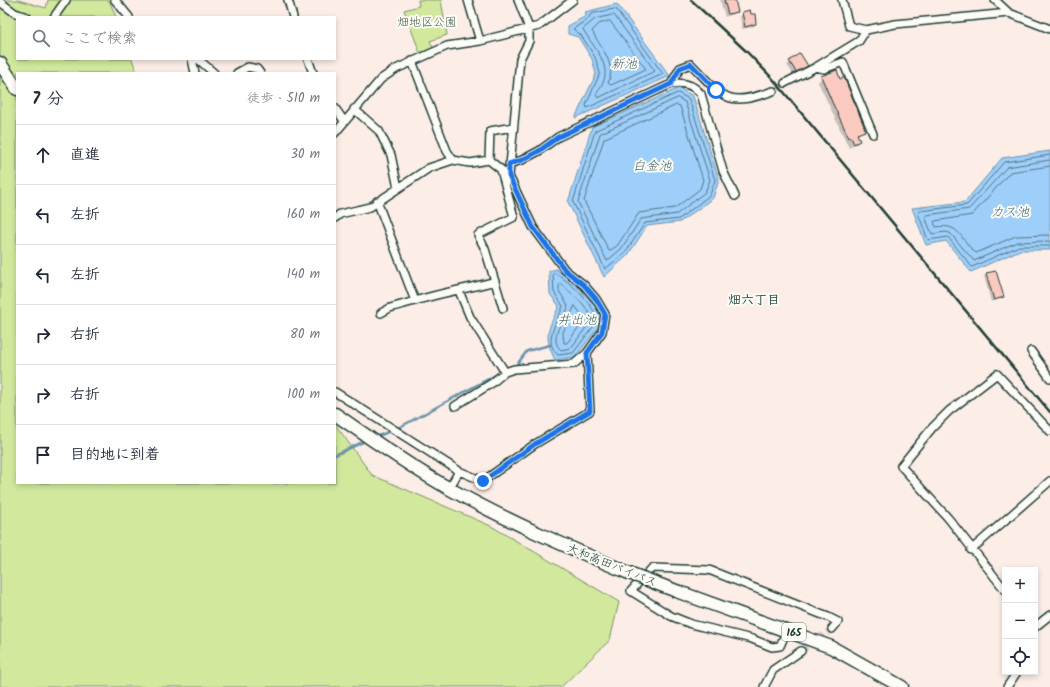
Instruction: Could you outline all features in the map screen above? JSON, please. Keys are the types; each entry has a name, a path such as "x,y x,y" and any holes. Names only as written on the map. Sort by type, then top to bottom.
{"highway":[{"path":"0,63 16,87"},
{"name":"大和高田バイパス","path":"336,415 399,458 449,489 548,538 679,592 831,647 902,687"}],"street":[{"path":"55,16 66,0"},
{"path":"115,0 128,16"},
{"path":"288,0 293,16"},
{"path":"468,0 480,41"},
{"path":"455,406 492,383 505,372 514,369 574,364 587,353 602,332 605,314 596,299 584,285 565,270 533,227 509,176 520,59 529,41 529,28 518,0"},
{"path":"336,131 381,79 412,61 447,46 480,41 540,26 573,0"},
{"path":"842,0 849,26 866,30 895,24 1009,12"},
{"path":"995,0 1009,12 1050,30"},
{"path":"0,2 11,11 24,16"},
{"path":"785,83 816,67 859,41 866,30"},
{"path":"192,60 195,72"},
{"path":"199,60 213,72"},
{"path":"308,60 313,72"},
{"path":"412,61 447,151 453,160"},
{"path":"816,67 824,69 843,62 873,134"},
{"path":"671,84 680,68 691,64 716,90 731,99 740,101 752,99 774,91"},
{"path":"239,72 248,67 257,69 259,72"},
{"path":"509,164 522,160 539,151 558,137 671,84 687,84 696,88 701,94 723,171 735,196"},
{"path":"354,109 379,131 390,155 398,188"},
{"path":"336,110 344,122"},
{"path":"489,160 490,131 513,127"},
{"path":"337,213 370,207 429,168 453,160 470,163 489,160 509,176"},
{"path":"501,170 514,217 478,235 485,249 503,308"},
{"path":"377,201 415,301"},
{"path":"381,313 390,308 444,292 459,291 495,281"},
{"path":"459,291 470,318 505,372"},
{"path":"1031,351 1050,378"},
{"path":"336,393 459,471 483,481 535,444 590,411 587,353"},
{"path":"1002,586 971,550 948,518 901,466 932,428 949,411 997,374 1050,431"},
{"path":"449,489 459,471"},
{"path":"971,550 1050,481"},
{"path":"787,630 780,646 772,647 752,639 691,624 671,616 631,591 652,568 709,570 828,616 838,622 832,629"},
{"path":"1038,624 1050,614"},
{"path":"764,687 773,670 801,651"},
{"path":"1007,687 1015,675"}],"green space":[{"path":"0,0 18,0 46,8 48,0 109,0 116,16 16,16 16,60 132,60 137,72 16,72 16,484 336,484 336,425 372,475 491,526 619,602 610,640 561,687 0,687"},
{"name":"畑地区公園","path":"418,0 441,0 447,35 430,41 433,48 420,53 404,10 419,6"}],"water":[{"name":"新池","path":"617,4 670,76 575,118 596,74 592,59 578,37 568,34 568,26 586,16 585,12"},
{"name":"白金池","path":"679,88 693,96 719,180 713,198 680,222 647,226 628,255 604,277 568,202 592,127"},
{"name":"カス池","path":"1050,151 1050,250 1020,250 971,272 946,241 926,245 912,208 965,202 1002,158"},
{"name":"井出池","path":"556,269 575,284 591,301 601,314 601,324 575,357 555,360 549,344 548,333 559,306 550,294 549,271"}],"building":[{"path":"724,0 735,0 738,12 728,14"},
{"path":"750,10 751,14 755,14 756,24 745,27 742,12"},
{"path":"800,53 808,66 796,72 789,61"},
{"path":"837,70 840,79 844,77 864,126 865,131 857,134 860,141 854,144 851,137 849,138 821,76"},
{"path":"996,271 1004,297 994,300 986,273"}],"waterway":[{"path":"515,367 527,351 550,345"},
{"path":"376,437 400,427 499,373"},
{"path":"336,455 367,440"}],"tunnel":[{"path":"773,91 785,83"},
{"path":"801,651 832,629"}],"railway":[{"path":"691,0 746,51 773,79 1050,412"}],"district":[{"name":"畑六丁目","path":"754,299"}],"route":[{"path":"483,481 535,444 590,411 587,353 602,332 605,314 596,299 584,285 565,270 533,227 509,176 509,164 522,160 539,151 558,137 671,84 680,68 691,64 716,90"}]}
